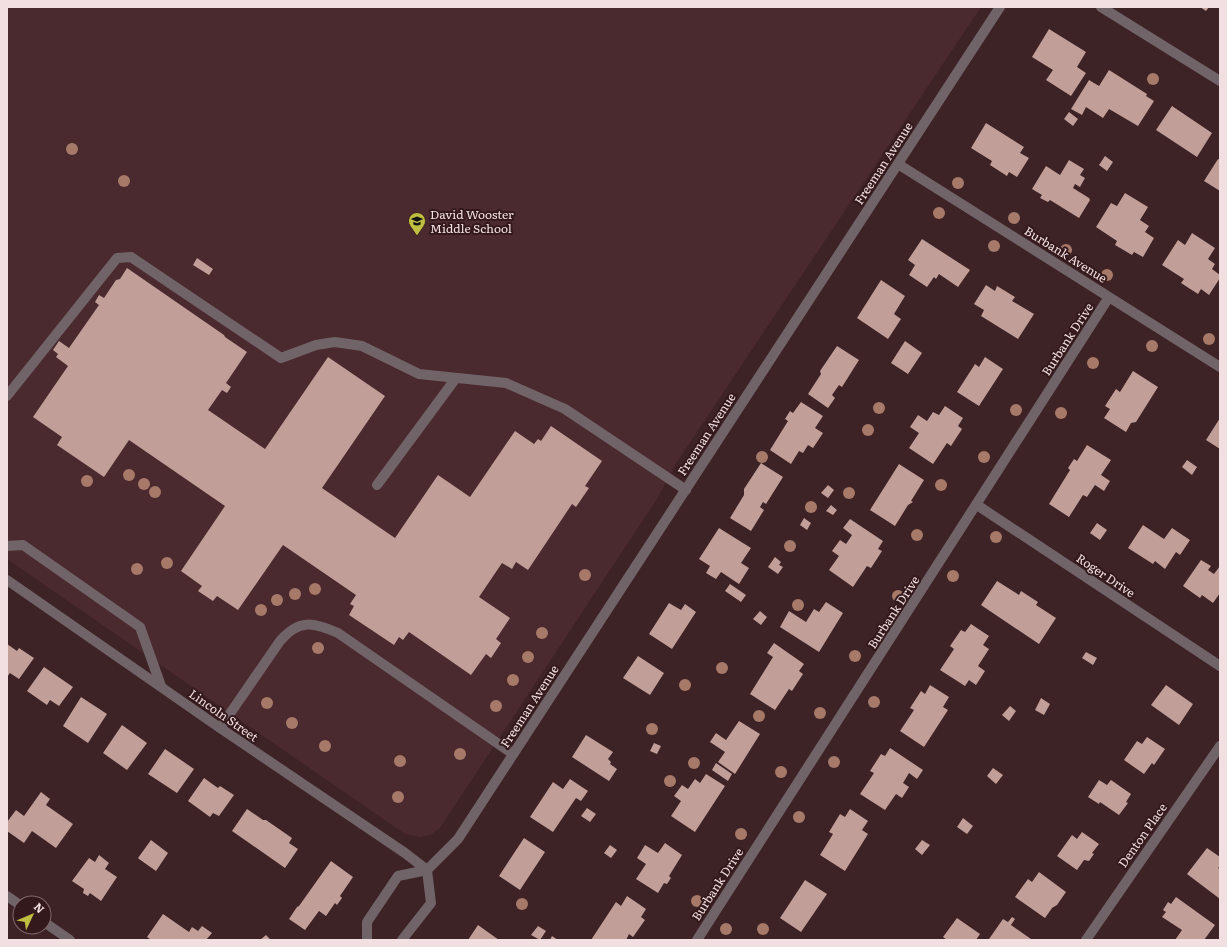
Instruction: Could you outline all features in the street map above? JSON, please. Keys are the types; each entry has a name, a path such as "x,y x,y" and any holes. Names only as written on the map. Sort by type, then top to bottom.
{"street":[{"name":"Freeman Avenue","path":"428,870 458,839 1000,7"},
{"path":"1101,7 1220,81"},
{"name":"Burbank Avenue","path":"898,164 1220,367"},
{"path":"7,396 117,258 131,257 281,358 316,345 335,342 362,346 419,374 506,383 565,409 686,490"},
{"name":"Burbank Drive","path":"697,940 1110,297"},
{"path":"377,485 456,378"},
{"name":"Roger Drive","path":"977,504 1220,666"},
{"path":"7,546 23,545 140,627 161,686"},
{"name":"Lincoln Street","path":"7,580 428,870"},
{"path":"220,728 280,641 287,633 297,626 309,624 323,626 338,633 513,754"},
{"name":"Denton Place","path":"1086,940 1220,746"},
{"path":"367,940 367,922 398,876 428,870 432,902 402,940"},
{"path":"52,928 70,940"}],"shaded area":[{"name":"David Wooster Middle School","path":"7,7 981,7 675,465 657,499 439,829 430,835 419,837 405,834 7,559"}],"building":[{"path":"1200,7 1209,7 1206,11"},
{"path":"1049,29 1086,52 1077,67 1086,73 1071,96 1046,80 1053,70 1032,57"},
{"path":"1109,70 1147,94 1146,96 1154,101 1138,126 1109,109 1103,118 1086,107 1082,115 1071,109 1089,80 1099,86"},
{"path":"1172,106 1212,133 1197,157 1156,130"},
{"path":"1069,112 1078,119 1073,126 1064,119"},
{"path":"986,123 1024,147 1020,153 1029,158 1017,177 1009,172 1007,176 990,165 992,161 971,148"},
{"path":"1105,156 1113,162 1107,171 1099,165"},
{"path":"1218,159 1220,160 1220,191 1204,181"},
{"path":"1069,160 1084,169 1080,175 1085,178 1080,187 1075,184 1073,188 1090,200 1079,218 1050,200 1048,202 1040,198 1042,195 1032,189 1046,166 1060,175"},
{"path":"1125,193 1148,207 1140,220 1149,226 1145,232 1154,238 1143,257 1134,252 1132,255 1115,245 1117,241 1096,227 1111,203 1117,206"},
{"path":"1192,233 1215,248 1208,259 1215,264 1212,269 1220,275 1220,278 1209,295 1201,289 1198,294 1181,283 1184,279 1162,265 1178,240 1185,245"},
{"path":"922,239 970,270 958,287 939,274 936,279 934,277 927,287 909,275 915,265 908,260"},
{"path":"197,258 213,269 209,275 193,265"},
{"path":"127,268 247,352 226,383 231,387 227,393 222,390 208,410 265,449 328,357 385,396 322,488 395,538 438,475 470,497 515,431 534,444 538,439 541,441 551,426 602,461 585,486 589,488 576,507 572,504 528,570 516,562 512,569 502,563 479,597 510,618 496,639 501,643 491,658 486,654 471,675 409,632 403,640 399,637 394,645 349,615 354,606 350,604 356,595 283,545 238,610 217,596 213,601 198,591 202,586 181,571 225,506 129,440 104,477 57,445 62,437 33,417 68,366 56,357 58,354 53,350 59,341 69,348 99,305 95,302 99,295 104,298 116,280 120,279"},
{"path":"881,280 905,296 894,314 901,319 888,339 857,318"},
{"path":"986,285 995,291 997,286 1015,297 1012,301 1034,314 1018,339 981,316 984,310 974,304"},
{"path":"905,341 922,353 908,374 891,363"},
{"path":"837,346 859,360 842,387 839,385 832,395 835,398 828,408 808,394 821,374 820,371"},
{"path":"985,357 1003,369 979,406 957,392 975,364 979,367"},
{"path":"1133,371 1158,387 1136,422 1131,423 1126,432 1104,418 1110,409 1105,406 1116,389 1120,392"},
{"path":"801,402 823,416 815,428 823,433 813,448 808,445 803,453 799,451 791,464 770,450 788,421 785,419 790,411 793,413"},
{"path":"945,406 963,418 958,426 962,429 951,446 947,443 933,464 909,448 919,433 910,427 918,415 927,421 933,412 939,415"},
{"path":"1220,418 1220,449 1206,440"},
{"path":"1087,445 1111,460 1101,475 1110,481 1104,491 1095,485 1087,497 1083,495 1069,517 1049,504 1070,470 1068,468 1074,459 1077,461"},
{"path":"1187,460 1197,467 1192,475 1182,467"},
{"path":"761,463 783,477 766,504 763,502 760,507 764,510 751,531 730,518 744,495 744,489"},
{"path":"899,464 924,480 911,501 913,502 908,505 895,526 870,510"},
{"path":"828,485 834,490 828,498 821,493"},
{"path":"831,505 837,510 833,515 826,511"},
{"path":"804,518 811,523 807,530 800,525"},
{"path":"850,519 883,541 878,549 882,551 871,568 867,566 853,587 829,570 839,556 832,551 840,540 846,544 852,535 843,528"},
{"path":"1097,523 1107,530 1100,540 1090,533"},
{"path":"1143,525 1164,539 1172,528 1190,540 1180,555 1176,552 1165,569 1155,561 1153,564 1128,548"},
{"path":"719,528 751,548 741,563 749,568 739,584 721,572 716,579 706,573 710,566 699,559"},
{"path":"775,557 781,562 779,565 783,567 778,574 768,567"},
{"path":"1201,560 1211,566 1208,570 1214,574 1220,566 1220,593 1213,603 1202,595 1200,598 1183,586"},
{"path":"997,581 1019,595 1021,591 1038,602 1036,605 1056,618 1039,644 981,605"},
{"path":"730,584 746,595 741,602 725,591"},
{"path":"826,602 843,613 819,652 780,627 789,611 806,622 814,609 819,612"},
{"path":"669,603 681,610 685,604 696,612 672,649 649,634"},
{"path":"760,611 767,617 761,625 753,619"},
{"path":"971,624 989,636 983,645 989,649 978,666 985,671 976,685 969,680 965,686 940,670 954,649 950,646 961,630 965,632"},
{"path":"774,643 804,664 799,671 803,674 792,691 789,689 775,710 750,694 773,657 767,653"},
{"path":"7,644 17,651 19,648 34,658 19,679 10,673 7,677"},
{"path":"1086,652 1097,658 1093,665 1082,658"},
{"path":"638,656 664,673 650,695 623,678"},
{"path":"44,667 73,687 59,706 50,700 47,705 27,691"},
{"path":"930,685 949,697 943,707 948,710 924,747 900,731 914,710 910,708 921,691 925,694"},
{"path":"1166,685 1193,704 1179,725 1151,705"},
{"path":"81,697 107,714 88,743 63,726"},
{"path":"1041,698 1050,704 1044,715 1035,710"},
{"path":"1010,706 1016,711 1009,721 1002,715"},
{"path":"739,721 760,734 735,774 718,762 725,752 710,742 716,733 726,740"},
{"path":"122,725 147,743 127,770 103,753"},
{"path":"586,735 613,752 608,759 611,762 610,764 617,769 609,781 572,757"},
{"path":"1147,737 1165,749 1154,765 1152,763 1144,774 1124,760 1137,741 1142,744"},
{"path":"654,743 661,746 657,754 650,751"},
{"path":"890,748 923,770 917,779 909,773 903,783 909,787 902,798 896,794 885,810 860,794 874,773 870,771 881,754 885,756"},
{"path":"165,749 194,769 177,793 148,774"},
{"path":"716,763 732,774 728,781 712,770"},
{"path":"993,768 1003,775 996,784 987,776"},
{"path":"706,774 725,786 695,832 671,816 681,801 674,796 682,785 688,789 695,779 700,783"},
{"path":"204,778 218,788 220,786 234,795 219,816 213,813 210,817 188,801"},
{"path":"570,779 588,791 581,801 576,798 553,832 530,817 553,782 563,789"},
{"path":"1099,780 1107,785 1111,780 1131,794 1126,802 1128,803 1119,815 1100,802 1099,804 1088,797"},
{"path":"41,792 50,799 46,805 73,824 56,848 32,831 24,843 7,831 7,822 16,810 24,816"},
{"path":"587,808 596,814 590,822 581,816"},
{"path":"247,809 292,838 289,843 298,849 285,868 232,831"},
{"path":"850,809 868,821 862,830 868,834 845,871 820,855 833,834 829,832 840,814 845,817"},
{"path":"963,818 973,826 967,834 957,827"},
{"path":"1082,832 1099,844 1092,853 1094,854 1089,861 1084,860 1077,870 1057,856 1072,835 1077,839"},
{"path":"524,838 545,852 520,890 499,876"},
{"path":"151,840 168,853 156,871 138,858"},
{"path":"922,840 930,845 922,855 915,849"},
{"path":"665,843 682,855 669,876 671,878 667,884 664,883 658,893 636,879 646,864 637,858 645,845 658,853"},
{"path":"610,845 617,850 611,858 604,853"},
{"path":"1207,848 1220,857 1220,866 1218,868 1220,869 1220,899 1187,874"},
{"path":"99,855 109,863 105,869 117,877 101,901 90,893 88,896 83,893 84,889 72,881 89,858 95,862"},
{"path":"331,861 353,877 340,896 342,898 337,905 335,903 326,916 319,911 305,930 289,919"},
{"path":"1039,872 1066,892 1045,918 1015,897 1028,879 1032,882"},
{"path":"805,880 827,894 801,932 780,918"},
{"path":"627,896 646,909 641,917 645,920 633,937 629,934 626,940 591,940 616,902 621,906"},
{"path":"1176,897 1215,925 1204,940 1175,940 1182,930 1162,917 1166,912 1163,910 1168,902 1171,904"},
{"path":"163,914 189,932 192,927 198,931 202,926 212,933 206,940 151,940 147,937"},
{"path":"1012,917 1015,919 1011,925 1031,939 1030,940 989,939 1003,919 1008,922"},
{"path":"957,918 980,934 976,940 947,940 943,937"},
{"path":"478,925 499,940 468,940"},
{"path":"538,926 546,931 540,940 531,935"},
{"path":"266,935 271,940 260,940"},
{"path":"552,936 558,940 550,940"}],"place":[{"name":"David Wooster Middle School","path":"417,236"}]}
